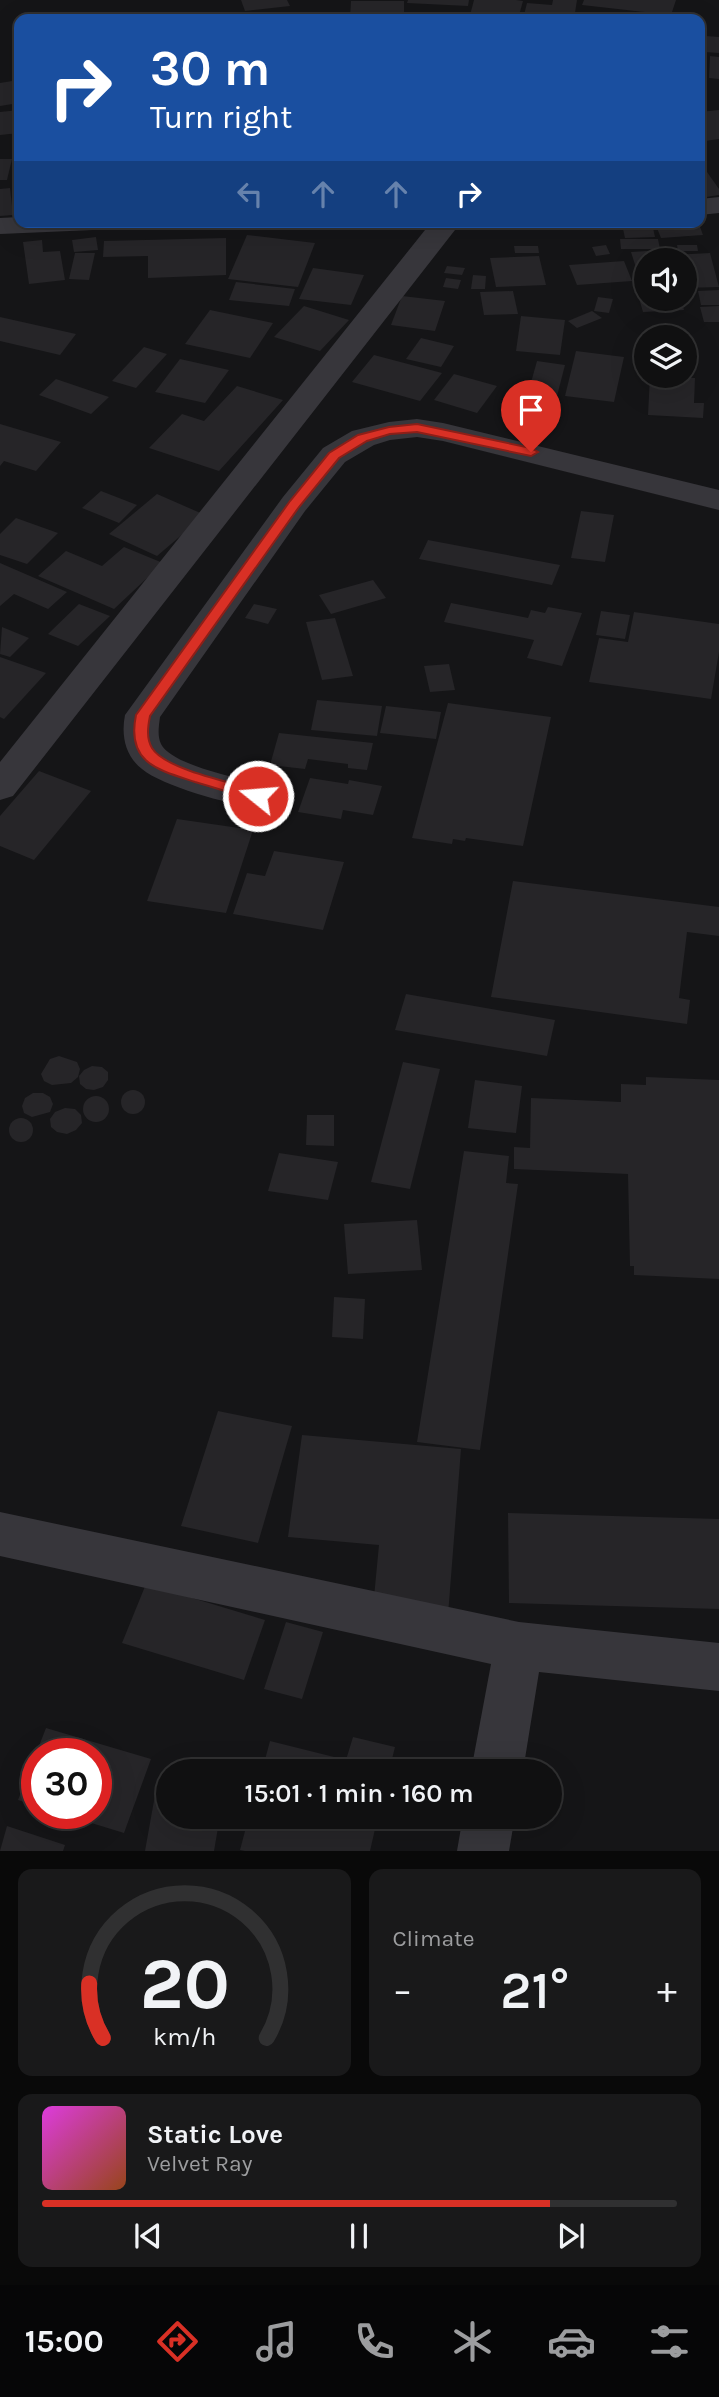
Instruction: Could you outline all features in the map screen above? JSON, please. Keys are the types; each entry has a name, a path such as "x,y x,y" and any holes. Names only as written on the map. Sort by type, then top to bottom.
{"street":[{"path":"2,779 442,228"},
{"path":"258,796 162,766 148,754 142,743 140,729 143,715 295,504 334,455 363,438 389,430 417,428 505,445 719,500"},
{"path":"0,1534 519,1646 719,1667"},
{"path":"498,1759 519,1646"},
{"path":"483,1851 487,1829"}],"building":[{"path":"241,0 287,0 290,6 245,11"},
{"path":"408,0 469,0 468,6 407,3"},
{"path":"474,0 523,1 519,14 470,14"},
{"path":"553,0 577,0 575,14 524,14 527,3 552,5"},
{"path":"584,0 676,0 671,14 582,5"},
{"path":"351,1 404,1 404,14 350,14"},
{"path":"706,36 719,37 719,53 705,52"},
{"path":"710,56 719,57 719,79 709,78"},
{"path":"14,81 14,104 0,106 0,83"},
{"path":"719,110 719,139 705,141 705,111"},
{"path":"14,111 14,134 0,135 0,112"},
{"path":"0,159 12,159 7,180 0,180"},
{"path":"705,169 719,189 719,195 705,197"},
{"path":"10,188 13,215 0,216 0,189"},
{"path":"653,228 655,237 625,238 623,229"},
{"path":"657,228 700,228 703,235 661,238"},
{"path":"247,235 315,243 298,287 228,279"},
{"path":"96,237 98,250 74,252 72,240"},
{"path":"226,238 226,275 148,278 148,256 103,257 104,241"},
{"path":"620,239 658,239 660,248 634,248 621,249"},
{"path":"42,240 43,252 60,251 65,280 29,284 23,242"},
{"path":"606,245 610,254 596,256 592,247"},
{"path":"677,245 697,245 698,251 697,248 678,248"},
{"path":"514,246 538,246 539,253 515,253"},
{"path":"75,253 95,253 89,280 69,279"},
{"path":"710,253 719,287 697,288 697,254"},
{"path":"539,256 546,285 496,287 490,258"},
{"path":"624,261 632,281 577,285 569,265"},
{"path":"447,266 465,268 462,275 444,273"},
{"path":"313,268 364,275 351,305 299,299"},
{"path":"473,275 486,276 485,289 471,289"},
{"path":"446,278 461,280 458,289 443,287"},
{"path":"236,282 295,289 289,306 229,300"},
{"path":"719,290 719,305 701,305 698,291"},
{"path":"513,291 518,314 484,315 480,292"},
{"path":"402,296 445,301 435,331 391,325"},
{"path":"598,297 613,299 609,313 594,311"},
{"path":"304,306 349,320 320,351 274,337"},
{"path":"719,306 719,322 704,322 700,307"},
{"path":"210,310 273,323 250,358 185,344"},
{"path":"592,311 602,318 577,328 568,321"},
{"path":"521,316 565,320 560,355 516,351"},
{"path":"0,317 76,334 60,355 0,341"},
{"path":"421,338 454,346 441,367 406,359"},
{"path":"144,347 167,354 136,388 112,381"},
{"path":"576,351 624,357 614,402 565,396"},
{"path":"374,355 442,373 420,401 352,382"},
{"path":"180,359 229,370 205,403 155,392"},
{"path":"537,361 565,365 557,396 528,393"},
{"path":"454,374 497,386 477,413 434,400"},
{"path":"56,379 109,397 91,414 39,395"},
{"path":"237,386 283,400 219,471 149,448 182,414 204,421"},
{"path":"649,388 695,388 694,403 704,403 703,418 648,415"},
{"path":"540,408 554,416 537,427 523,418"},
{"path":"0,424 61,442 36,471 4,461 0,466"},
{"path":"101,491 137,505 119,523 82,508"},
{"path":"157,494 205,515 157,556 109,534"},
{"path":"581,511 614,515 605,562 571,558"},
{"path":"16,518 58,533 27,564 0,555 0,534"},
{"path":"428,540 560,565 552,585 419,559"},
{"path":"124,547 163,563 114,609 38,576 66,551 102,566"},
{"path":"0,563 67,592 48,609 14,594 0,606"},
{"path":"373,580 386,598 331,614 319,595"},
{"path":"451,603 528,618 531,610 545,613 548,607 582,613 562,666 527,658 534,640 444,622"},
{"path":"79,604 110,616 78,646 48,634"},
{"path":"254,604 277,609 268,624 245,618"},
{"path":"601,611 630,615 625,639 596,635"},
{"path":"634,612 719,624 719,652 711,699 589,682 599,638 628,642"},
{"path":"335,618 353,676 322,680 306,622"},
{"path":"2,627 29,638 10,657 0,654"},
{"path":"0,657 46,673 4,719 0,717"},
{"path":"449,664 455,690 430,692 424,666"},
{"path":"317,700 382,706 377,736 311,730"},
{"path":"448,703 551,717 523,846 466,838 465,841 453,839 452,844 412,838"},
{"path":"386,706 441,712 436,739 380,733"},
{"path":"279,733 373,743 367,770 348,768 348,764 308,759 305,769 270,765"},
{"path":"39,771 91,791 34,860 0,846 0,816"},
{"path":"310,778 348,784 349,780 382,786 373,815 343,810 341,819 298,812"},
{"path":"177,819 253,830 226,913 147,901"},
{"path":"274,851 344,862 323,930 233,914 247,873 265,876"},
{"path":"513,881 719,907 719,936 687,932 679,998 690,1000 687,1024 491,997"},
{"path":"406,994 555,1020 547,1056 395,1030"},
{"path":"59,1056 77,1062 80,1069 78,1077 71,1083 52,1085 44,1081 41,1074 50,1059"},
{"path":"403,1062 440,1069 410,1189 371,1182"},
{"path":"92,1066 102,1067 108,1072 108,1080 103,1087 94,1090 86,1089 80,1084 79,1076"},
{"path":"646,1077 719,1080 719,1279 634,1275 634,1266 630,1266 628,1174 514,1169 514,1147 530,1148 531,1098 621,1102 621,1084 646,1085"},
{"path":"475,1080 522,1086 516,1133 468,1128"},
{"path":"133,1090 144,1097 145,1102 138,1113 133,1114 122,1107 121,1102 128,1091"},
{"path":"33,1093 43,1093 50,1097 53,1104 50,1112 32,1117 24,1113 22,1106 25,1098"},
{"path":"96,1096 105,1100 109,1109 105,1118 96,1122 87,1118 83,1109 87,1100"},
{"path":"65,1108 75,1109 81,1115 82,1123 67,1134 57,1132 51,1127 50,1119 55,1112"},
{"path":"307,1115 334,1115 334,1146 306,1145"},
{"path":"21,1118 30,1121 33,1130 30,1139 21,1142 12,1139 9,1130 12,1121"},
{"path":"464,1151 509,1156 506,1183 518,1184 480,1450 417,1442"},
{"path":"279,1153 338,1162 328,1200 268,1191"},
{"path":"417,1220 422,1270 348,1274 344,1224"},
{"path":"334,1297 365,1299 363,1339 332,1337"},
{"path":"218,1411 292,1426 258,1543 181,1526"},
{"path":"302,1435 461,1449 448,1615 373,1608 379,1545 288,1537"},
{"path":"508,1513 719,1519 719,1609 509,1603"},
{"path":"146,1584 265,1620 244,1680 122,1643"},
{"path":"286,1622 323,1632 302,1699 264,1689"},
{"path":"46,1728 80,1738 42,1738"},
{"path":"353,1737 395,1747 392,1759 346,1759"},
{"path":"270,1741 342,1759 265,1759"},
{"path":"112,1747 151,1759 124,1833 111,1829"},
{"path":"155,1795 156,1829 218,1829 214,1851 145,1851"},
{"path":"7,1826 65,1845 63,1851 0,1851"},
{"path":"246,1829 375,1829 370,1851 240,1850"}],"route":[{"path":"258,796 162,766 148,754 142,743 140,729 143,715 295,504 334,455 363,438 389,430 417,428 443,432 531,452"}]}
